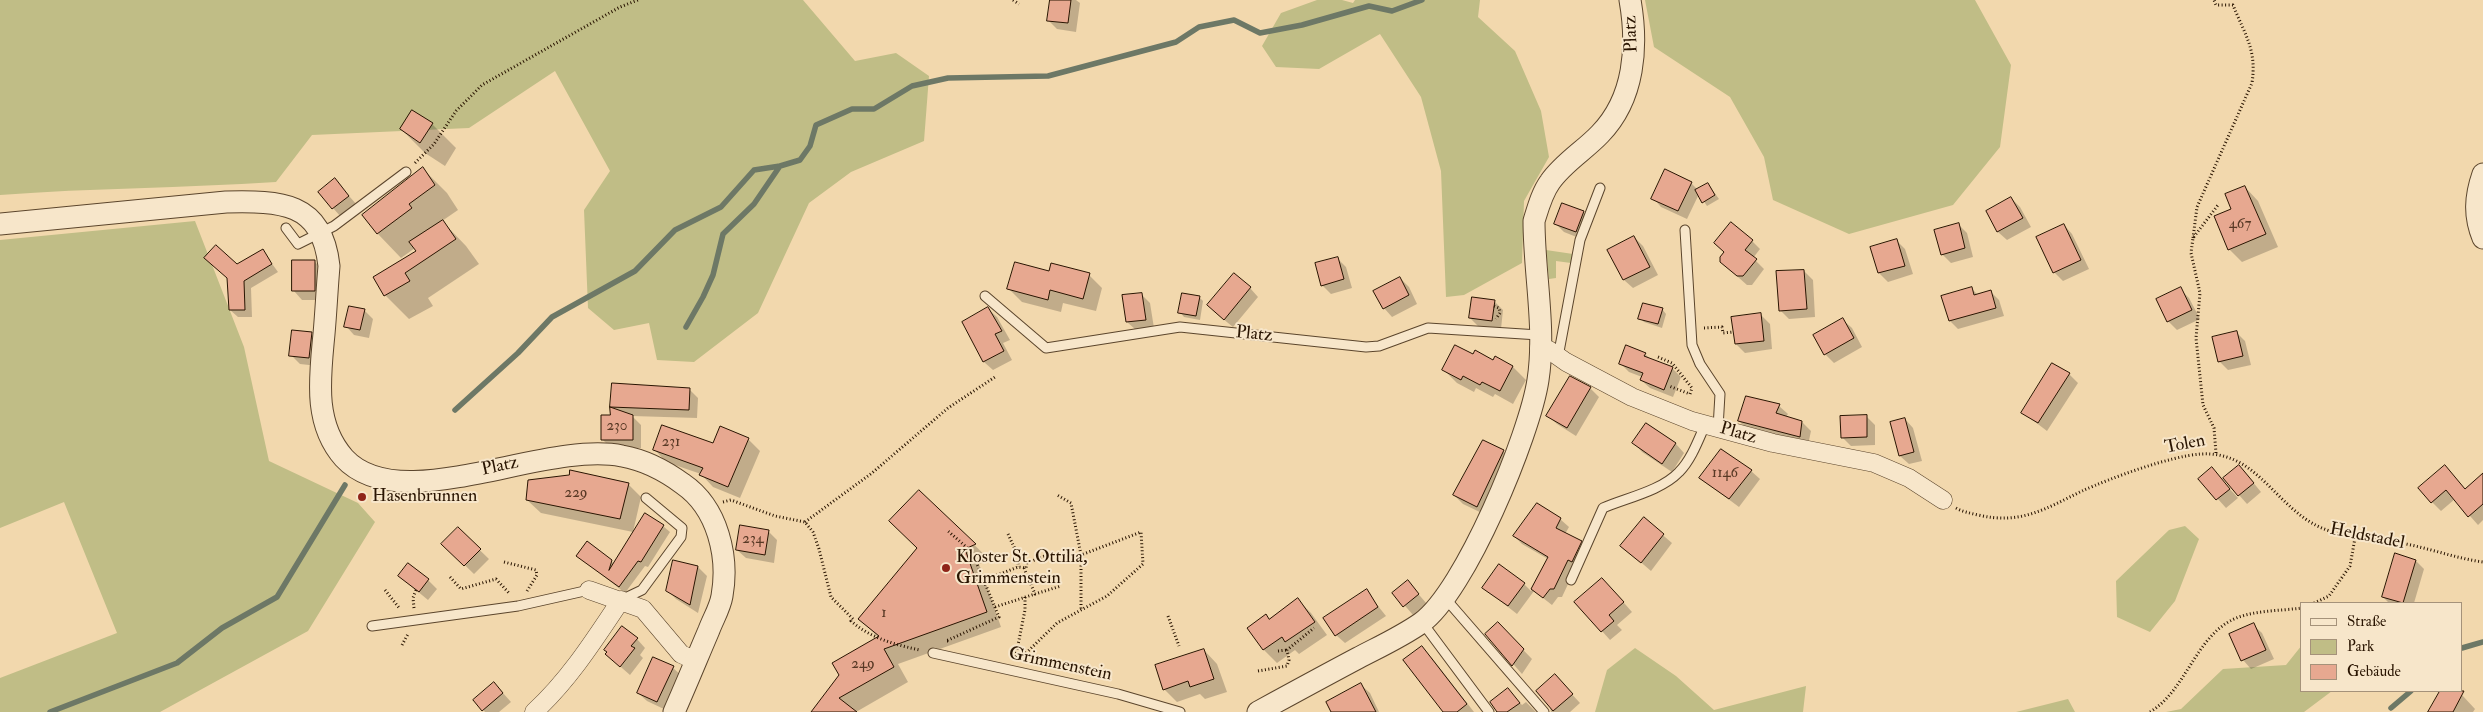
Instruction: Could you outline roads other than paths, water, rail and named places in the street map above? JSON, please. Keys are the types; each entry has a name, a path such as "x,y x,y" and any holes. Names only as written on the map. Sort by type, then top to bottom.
{"street":[{"name":"Platz","path":"1258,712 1422,622 1444,598 1460,573 1501,492 1533,406 1539,378 1545,347 1534,221 1540,201 1550,181 1602,132 1620,104 1631,75 1635,47 1630,0"},
{"path":"2483,174 2475,202 2478,227 2483,238"},
{"name":"Platz","path":"0,224 226,202 279,203 290,206 306,214 320,234 327,249 329,266 320,401 326,427 344,457 367,474 402,483 453,477 532,460 582,454 621,455 658,466 692,490 705,506 714,524 724,561 722,598 674,712"},
{"name":"Platz","path":"1545,347 1632,396 1712,427 1773,444 1874,463 1909,478 1943,500"},
{"path":"589,590 643,609 681,654 696,661"},
{"path":"534,712 547,700 585,654 621,600"}],"lane":[{"path":"286,228 298,244 320,234 334,226 406,172"},
{"path":"1545,347 1580,240 1600,188"},
{"path":"1571,580 1603,508 1659,486 1679,473 1712,427 1720,394 1700,364 1692,345 1685,230"},
{"name":"Platz","path":"985,296 1046,348 1180,326 1366,347 1379,346 1428,328 1545,347"},
{"path":"621,600 642,590 681,536 682,528 646,498"},
{"path":"372,626 518,606 589,590"},
{"path":"1444,598 1544,712"},
{"path":"1422,622 1489,712"},
{"name":"Grimmenstein","path":"933,654 1118,694 1180,712"}],"waterway":[{"path":"686,327 713,275 723,234 754,204 780,166 800,160 810,146 816,125 852,109 874,109 912,86 948,78 1048,76 1176,42 1199,27 1234,20 1260,33 1302,25 1369,6 1392,11 1422,0"},
{"path":"455,410 518,353 552,317 635,271 675,230 721,207 754,170 780,166"},
{"path":"50,712 177,663 222,628 277,597 345,485"},
{"path":"2463,648 2483,642"},
{"path":"2391,708 2410,692"}],"place":[{"name":"Hasenbrunnen","path":"362,497"},
{"name":"Kloster St. Ottilia, Grimmenstein","path":"946,568"}]}
